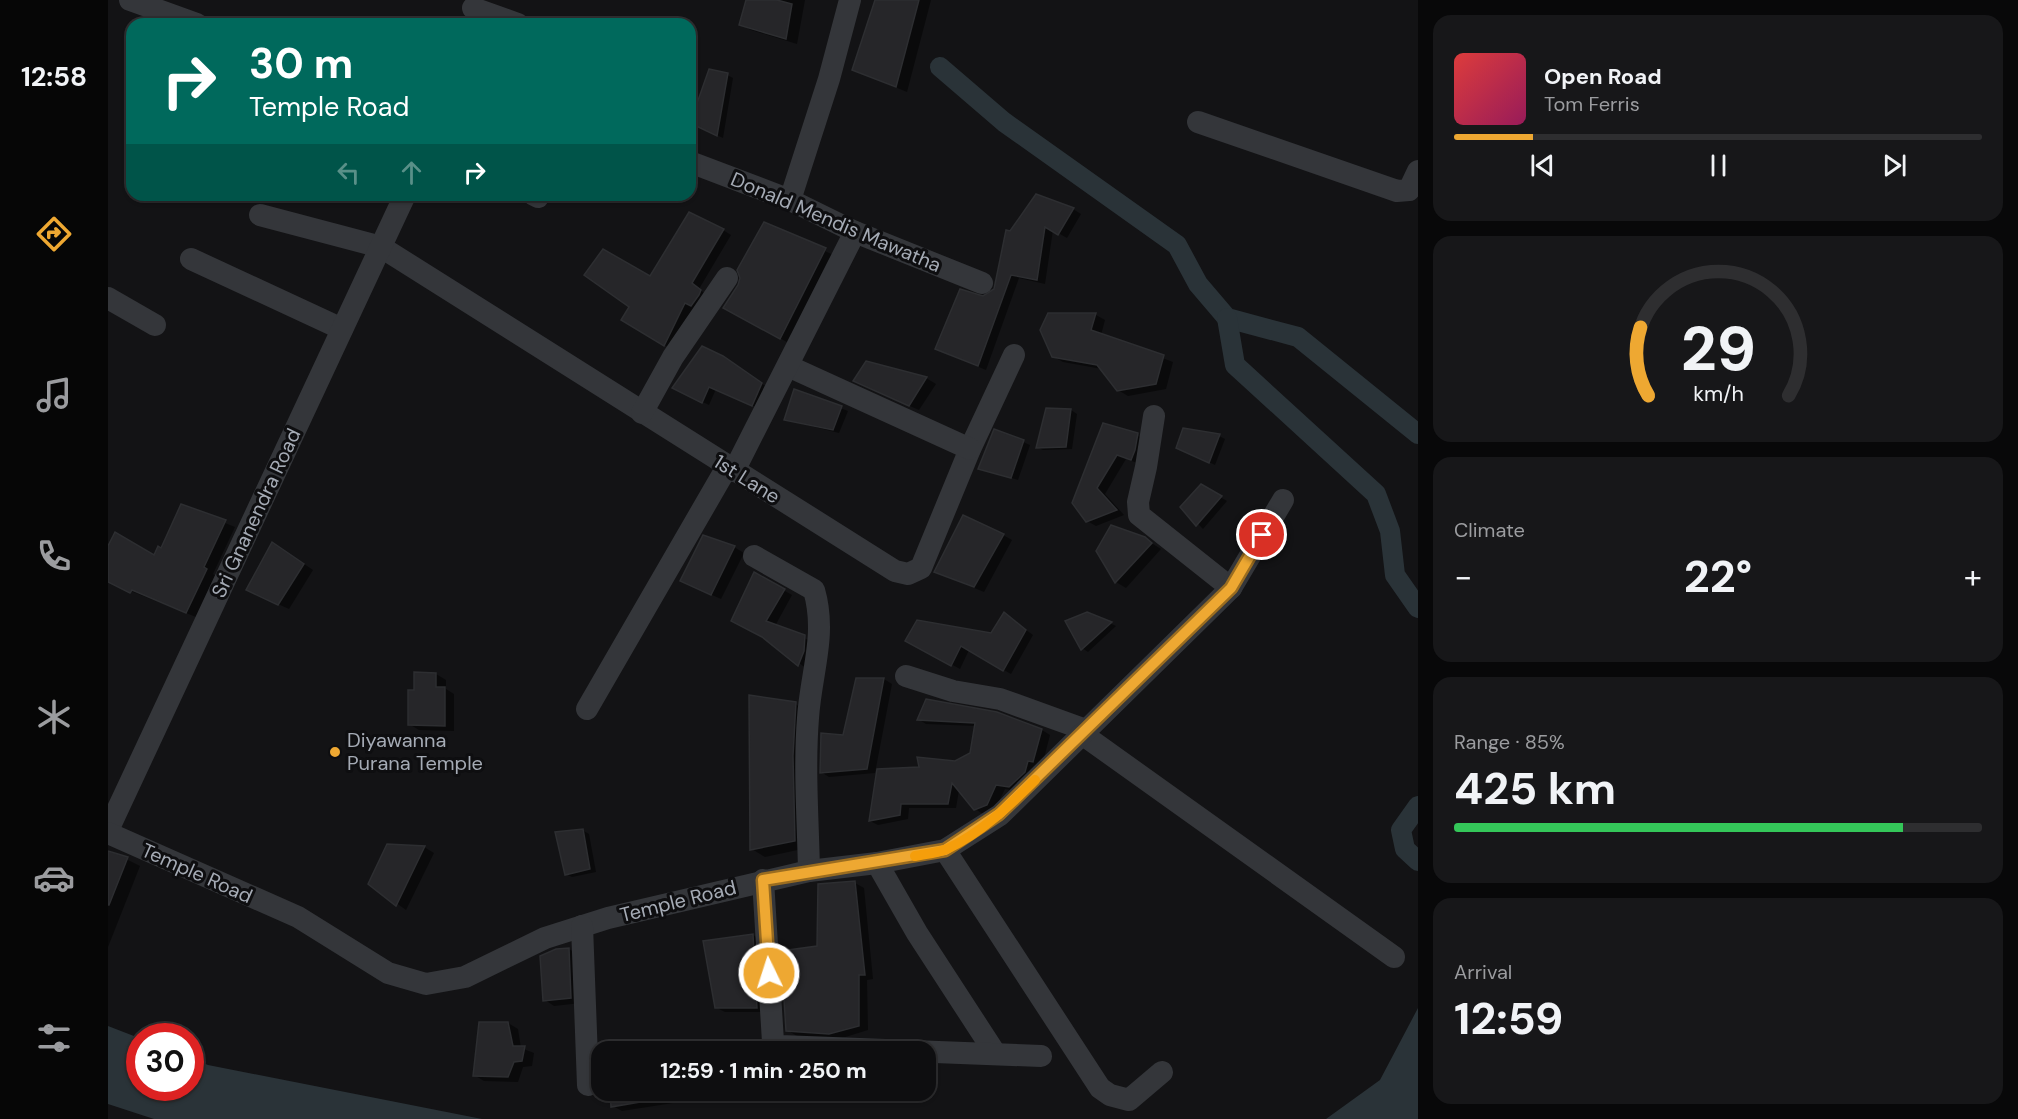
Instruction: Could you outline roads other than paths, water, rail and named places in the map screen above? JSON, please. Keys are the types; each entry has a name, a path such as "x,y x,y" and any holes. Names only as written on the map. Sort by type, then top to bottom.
{"street":[{"path":"130,0 180,18"},
{"path":"790,200 829,79 850,0"},
{"path":"472,11 497,18"},
{"path":"1198,122 1397,191 1409,190 1418,171"},
{"name":"Donald Mendis Mawatha","path":"696,164 790,200 855,232 982,283"},
{"name":"Sri Gnanendra Road","path":"108,832 402,201"},
{"name":"1st Lane","path":"260,215 381,247 730,469 895,571 908,574 921,568 970,449 1014,355"},
{"path":"587,709 789,366 855,232"},
{"path":"191,259 342,329"},
{"path":"642,413 673,357 727,278"},
{"path":"108,298 155,325"},
{"path":"789,366 970,449"},
{"path":"1154,416 1138,502 1139,515 1231,588"},
{"name":"Temple Road","path":"108,832 298,917 388,973 426,984 465,977 545,938 582,926 763,880 945,850 999,814 1231,588 1282,500"},
{"path":"754,556 813,590 820,611 820,637 808,717 809,871"},
{"path":"906,676 953,691 1000,699 1084,732 1394,957"},
{"path":"945,850 1100,1088 1110,1095 1129,1100 1162,1072"},
{"path":"877,863 917,933 995,1053"},
{"path":"763,880 773,1042 780,1046 1041,1056"},
{"path":"582,926 588,1085"}],"waterway":[{"path":"940,67 1004,122 1177,245 1198,284 1227,318 1298,337 1418,434"},
{"path":"1227,318 1235,365 1376,494 1390,531 1395,575 1418,608"},
{"path":"1418,806 1401,830 1405,849 1418,861"}],"place":[{"name":"Diyawanna Purana Temple","path":"335,752"}]}
